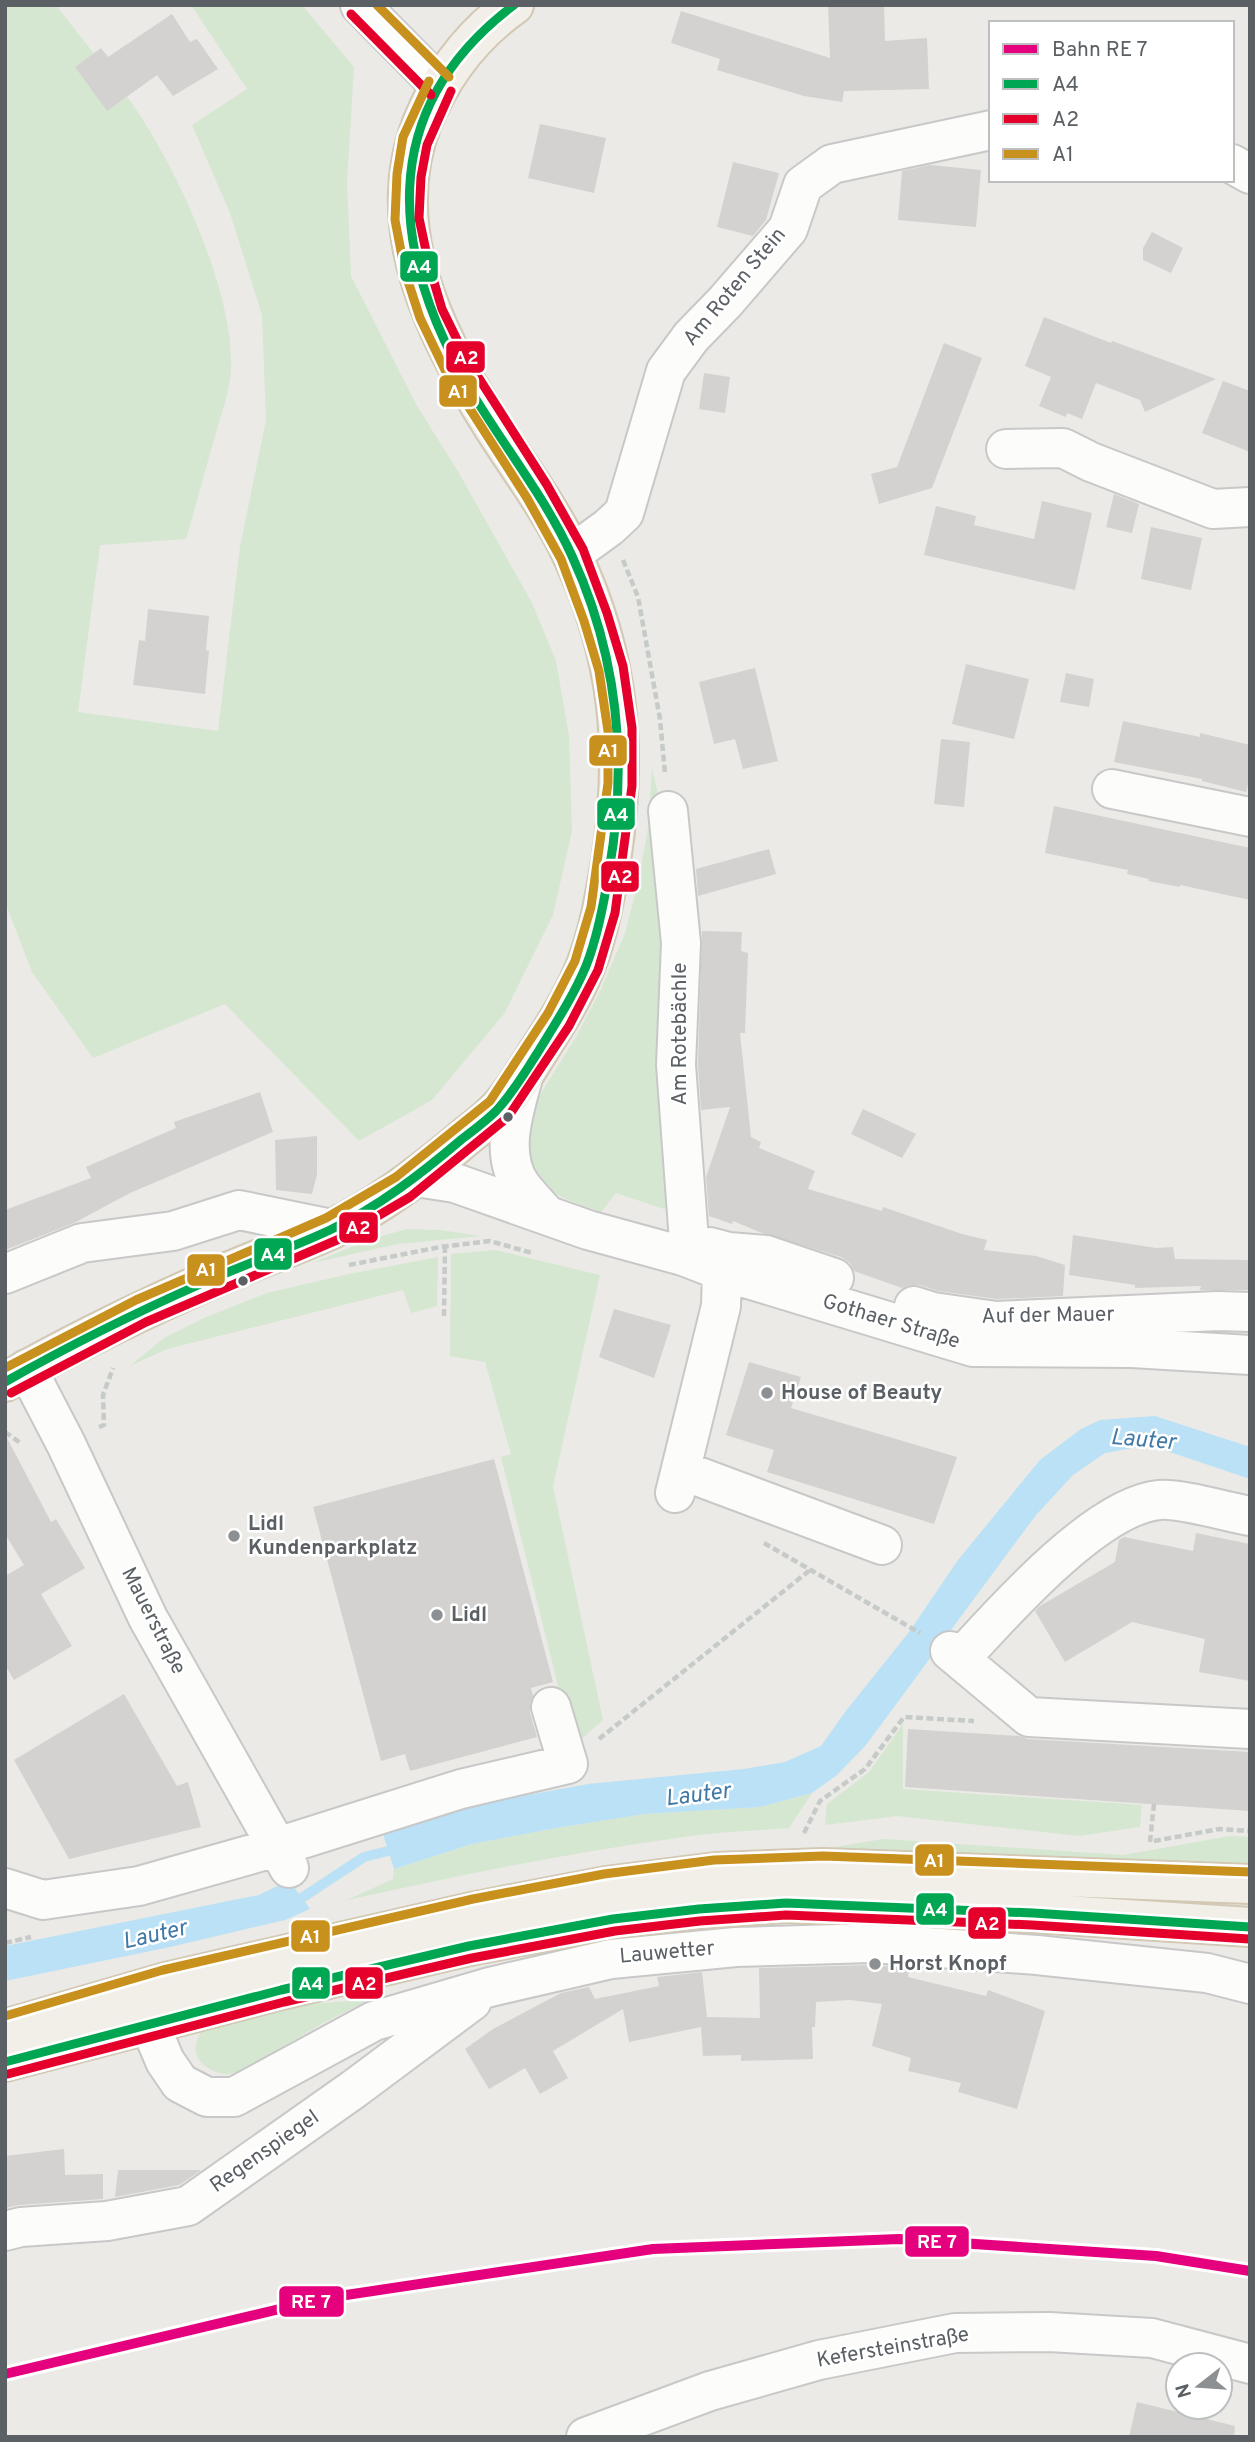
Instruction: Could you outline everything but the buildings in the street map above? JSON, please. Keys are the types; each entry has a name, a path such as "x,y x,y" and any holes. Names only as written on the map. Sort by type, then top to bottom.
{"main road":[{"path":"16,1376 141,1311 332,1228 416,1177 499,1109 559,1019 586,965 603,909 620,784 620,730 611,668 596,617 572,554 537,492 455,364 431,313 417,268 407,219 408,176 415,141 440,86 463,50 492,21 514,5"},
{"path":"5,2029 166,1982 476,1911 606,1886 702,1874 823,1868 1250,1884"},
{"path":"5,2062 281,1990 469,1946 613,1919 699,1909 786,1903 1034,1913 1250,1927"}],"street":[{"path":"360,5 440,86"},
{"name":"Am Roten Stein","path":"572,554 624,513 666,371 691,337 788,229 803,185 832,164 989,130"},
{"path":"1234,165 1250,174"},
{"path":"1006,449 1063,448 1091,462 1213,509 1250,507"},
{"path":"1112,789 1250,817"},
{"name":"Am Rotebächle","path":"668,811 681,943 676,1065 686,1248"},
{"name":"Gothaer Straße","path":"525,1073 511,1124 511,1157 519,1182 545,1213"},
{"name":"Gothaer Straße","path":"416,1177 455,1183 588,1230 686,1248 732,1274 972,1347 1132,1348 1250,1355"},
{"path":"5,1275 82,1243 173,1231 239,1210 332,1228"},
{"name":"Auf der Mauer","path":"686,1248 766,1255 933,1312 996,1321 1218,1311 1250,1312"},
{"path":"732,1274 721,1306 678,1481 882,1545"},
{"name":"Mauerstraße","path":"16,1376 66,1444 148,1618 283,1857"},
{"path":"1250,1516 1163,1499 1142,1503 1120,1513 1076,1544 955,1655 1029,1717 1250,1728"},
{"path":"5,1888 43,1900 139,1886 283,1857 461,1789 568,1764 551,1707"},
{"name":"Lauwetter","path":"149,2023 165,2060 180,2083 206,2096 234,2097 374,2021 491,1987 611,1959 736,1947 871,1943 1037,1955 1207,1973 1250,1984"},
{"name":"Regenspiegel","path":"5,2231 21,2227 107,2221 188,2206 354,2089 491,1987"},
{"name":"Kefersteinstraße","path":"586,2437 710,2391 819,2360 955,2333 1049,2332 1152,2338 1250,2364"}],"path":[{"path":"347,1265 490,1241 541,1255"},
{"path":"444,1317 445,1247"},
{"path":"5,1432 18,1440 35,1460 104,1425 103,1395 113,1368 122,1361"},
{"path":"754,1538 886,1613"},
{"path":"568,1764 810,1570"},
{"path":"799,1843 820,1801 865,1769 904,1717 1019,1723 1029,1717"},
{"path":"1150,1842 1154,1804"}],"green space":[{"path":"5,5 56,5 131,102 166,160 199,230 213,267 229,337 229,386 186,539 100,545 78,712 218,731 240,547 266,420 262,315 230,213 192,125 247,89 191,5 302,5 354,67 347,183 351,276 417,406 459,473 532,603 556,661 569,736 572,831 553,915 504,1014 432,1100 359,1141 225,1004 93,1058 32,972 5,902"},
{"path":"652,769 662,810 672,1205 664,1209 616,1193 601,1212 558,1195 541,1182 525,1163 533,1106 576,1037 601,989 625,933 639,879 648,828"},
{"path":"407,1229 440,1230 481,1236 398,1244 312,1263 371,1239"},
{"path":"495,1250 600,1275 553,1486 603,1720 573,1746 501,1457 511,1454 485,1362 450,1356 451,1254"},
{"path":"438,1257 437,1306 411,1313 403,1290 167,1349 130,1366 164,1338 204,1318 267,1293"},
{"path":"903,1724 903,1789 1142,1805 1140,1827 1079,1836 897,1816 825,1825 827,1804 869,1772"},
{"path":"812,1793 789,1828 705,1834 635,1844 347,1900 393,1879 394,1869 472,1844 645,1814 760,1807"},
{"path":"1230,1836 1250,1837 1250,1864 806,1852 883,1839 1123,1855"},
{"path":"372,1999 236,2072 217,2072 205,2066 197,2057 196,2043 204,2026 309,2001 325,2003"}],"water":[{"path":"1155,1416 1250,1447 1250,1479 1149,1445 1105,1453 1073,1475 1036,1515 866,1745 837,1775 812,1793 760,1807 645,1814 556,1828 472,1844 394,1869 383,1834 461,1807 588,1784 744,1769 785,1762 821,1746 909,1632 958,1560 1040,1460 1081,1429 1100,1420"},
{"path":"289,1880 310,1909 285,1920 5,1981 5,1946 259,1895"}],"waterway":[{"name":"Lauter","path":"291,1905 364,1857 400,1848"}],"transit line":[{"name":"A1","path":"377,5 449,77"},
{"name":"A4","path":"5,1382 154,1305 330,1230 399,1189 484,1122 502,1104 564,1010 590,955 607,883 618,790 615,710 600,632 588,594 562,535 474,396 446,344 425,292 413,240 410,189 417,139 436,92 468,47 514,5"},
{"name":"A2","path":"351,14 431,95"},
{"name":"A1","path":"5,1368 136,1300 326,1218 396,1177 490,1101 548,1013 575,961 591,907 608,783 608,731 599,671 561,559 527,498 445,370 420,318 405,272 395,220 397,174 403,137 429,81"},
{"name":"A2","path":"11,1393 146,1322 337,1240 410,1197 508,1117 569,1026 598,970 615,913 632,786 632,728 623,666 583,549 547,485 466,358 442,309 419,218 421,177 427,145 451,91"},
{"name":"A1","path":"5,2016 163,1970 473,1899 604,1874 714,1860 823,1856 1250,1872"},
{"name":"A4","path":"5,2062 281,1990 469,1946 613,1919 699,1909 786,1903 1033,1913 1250,1927"},
{"name":"A2","path":"8,2074 284,2002 472,1958 615,1931 700,1921 786,1915 1032,1925 1249,1939"},
{"path":"5,2374 326,2298 653,2249 899,2239 1156,2256 1250,2271"}],"place":[{"name":"House of Beauty","path":"767,1393"},
{"name":"Lidl Kundenparkplatz","path":"234,1536"},
{"name":"Lidl","path":"437,1615"},
{"name":"Horst Knopf","path":"875,1964"}]}
